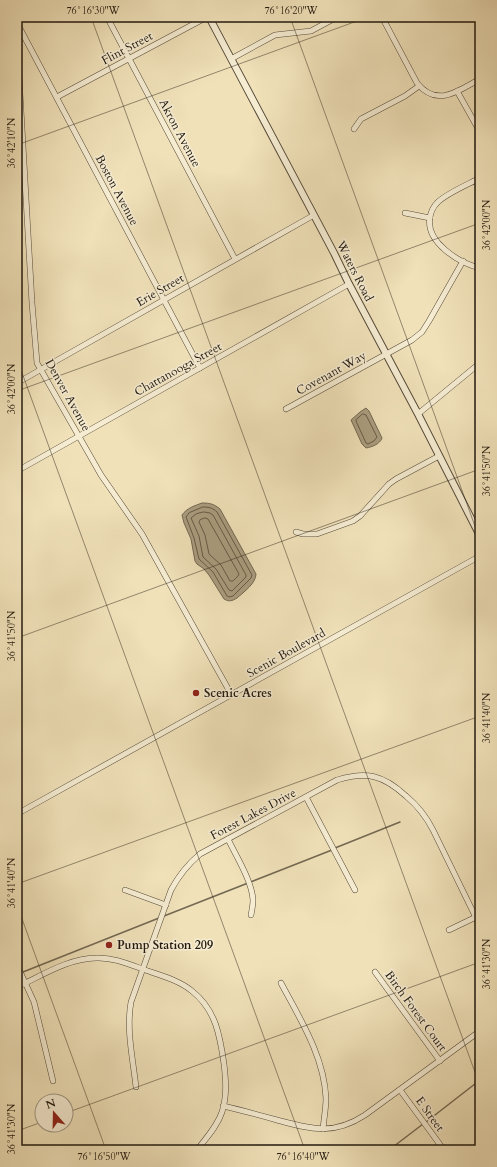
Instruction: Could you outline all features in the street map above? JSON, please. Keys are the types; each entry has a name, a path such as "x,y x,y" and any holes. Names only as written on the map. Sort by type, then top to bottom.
{"street":[{"name":"Akron Avenue","path":"107,17 235,259"},
{"name":"Flint Street","path":"57,97 208,17"},
{"name":"Waters Road","path":"208,17 334,253 480,536"},
{"path":"231,59 275,35 311,31 337,17"},
{"path":"382,17 419,86 425,92 431,95 439,96 453,94 480,79"},
{"name":"Boston Avenue","path":"17,22 200,368"},
{"name":"Denver Avenue","path":"17,41 32,311 37,363 101,475 145,539 231,694"},
{"path":"354,128 362,119 405,96 419,86"},
{"path":"458,91 480,132"},
{"path":"480,178 442,198 431,211 430,218 430,228 438,243 444,249 463,261 480,268"},
{"path":"405,212 430,218"},
{"name":"Erie Street","path":"17,382 314,215"},
{"name":"Covenant Way","path":"286,409 412,340 422,332 463,261"},
{"name":"Chattanooga Street","path":"17,471 349,284"},
{"path":"418,414 480,363"},
{"path":"296,532 303,534 317,534 354,521 389,484 439,456"},
{"name":"Scenic Boulevard","path":"17,814 480,556"},
{"name":"Forest Lakes Drive","path":"136,1087 129,1030 129,1013 133,994 178,877 200,854 337,780 357,775 380,778 393,785 415,803 426,817 480,926"},
{"path":"306,797 356,890"},
{"path":"228,839 242,866 250,890 253,900 251,915"},
{"path":"126,890 166,905"},
{"path":"449,930 476,917"},
{"path":"17,987 65,964 95,958 111,959 123,962 174,981 193,992 207,1007 217,1026 221,1044 226,1085 223,1106 216,1124 197,1150"},
{"path":"17,965 34,1002 53,1081"},
{"name":"Birch Forest Court","path":"375,972 440,1061"},
{"path":"281,983 313,1045 321,1067 326,1096 322,1129"},
{"path":"223,1106 308,1128 322,1129 339,1127 356,1121 480,1032"},
{"name":"E Street","path":"400,1090 444,1150"}],"water":[{"path":"366,408 369,411 382,438 376,445 366,448 362,444 351,420"},
{"path":"202,503 212,504 220,509 256,574 254,581 249,587 237,598 232,600 227,601 224,599 209,575 195,561 191,539 182,515 193,506"}],"waterway":[{"path":"335,848 400,822"},
{"path":"164,916 332,850"},
{"path":"23,972 159,918"},
{"path":"426,1122 480,1080"},
{"path":"389,1150 423,1124"}],"place":[{"name":"Scenic Acres","path":"196,693"},
{"name":"Pump Station 209","path":"109,945"}]}
